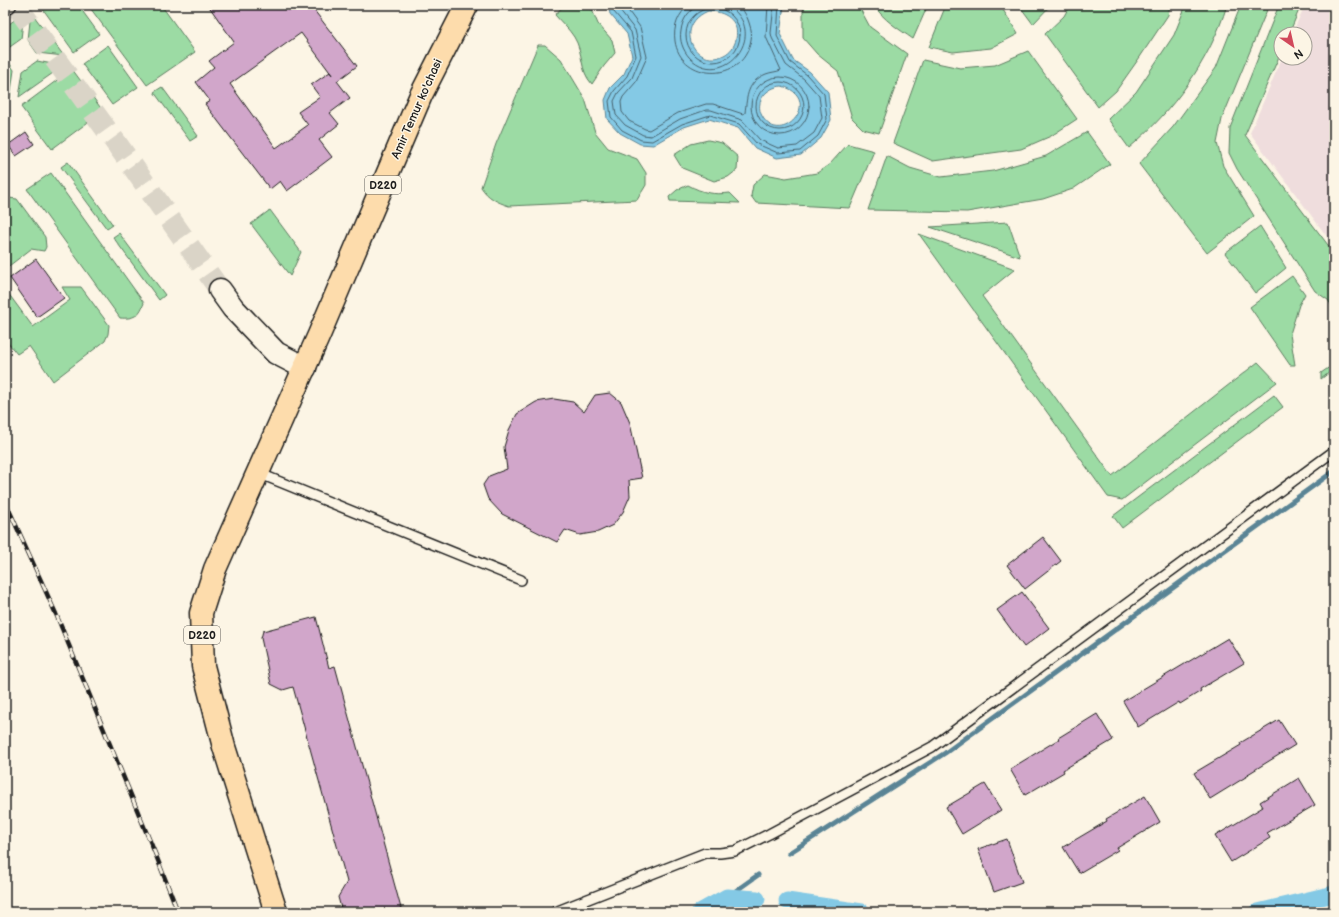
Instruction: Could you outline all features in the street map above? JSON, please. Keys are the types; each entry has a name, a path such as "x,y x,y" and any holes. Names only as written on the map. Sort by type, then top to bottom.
{"main road":[{"name":"Amir Temur ko'chasi","path":"305,368 421,95 467,5"},
{"path":"220,290 232,308 276,354 305,368"},
{"name":"D220","path":"276,912 224,747 203,666 201,613 215,569 305,368"}],"street":[{"path":"5,8 8,5"}],"lane":[{"path":"554,912 705,852 720,853 735,851 932,747 1334,451"},
{"path":"258,473 521,580"}],"shaded area":[{"path":"1305,5 1334,5 1334,246 1250,133 1279,66 1313,66 1313,26 1296,26"}],"green space":[{"path":"40,5 78,5 99,34 74,52"},
{"path":"88,5 161,5 195,52 147,85"},
{"path":"564,5 590,5 598,24 612,40 615,53 592,84 585,73 579,49 574,37 555,15"},
{"path":"807,5 858,5 870,27 907,54 879,133 863,129 852,118 838,71 817,54 803,38 803,10"},
{"path":"874,5 928,5 913,39 887,20"},
{"path":"946,5 1000,5 1018,34 991,48 953,52 929,47"},
{"path":"1019,5 1051,5 1033,24"},
{"path":"1070,5 1170,5 1168,15 1116,91 1098,107 1045,34 1064,16"},
{"path":"1186,5 1227,5 1211,46 1188,84 1160,118 1129,148 1108,119 1136,92 1174,35"},
{"path":"1241,5 1269,5 1222,119 1217,143 1223,166 1254,216 1207,253 1139,164 1173,127 1216,68"},
{"path":"1279,5 1301,5 1292,26 1273,26 1273,66 1275,66 1245,135 1334,253 1334,309 1328,300 1315,291 1237,169 1229,153 1230,128"},
{"path":"31,12 64,56 37,53 28,40"},
{"path":"24,13 21,39 7,49 5,48 5,27"},
{"path":"108,45 138,87 112,105 82,64"},
{"path":"538,45 545,45 561,59 585,99 595,132 608,148 637,159 646,173 646,185 637,200 509,206 493,199 481,187 496,144"},
{"path":"1028,51 1077,119 1051,136 1021,149 933,161 893,143 923,60 960,68 995,65"},
{"path":"5,57 14,70 10,98 5,91"},
{"path":"37,61 63,66 19,97 23,71"},
{"path":"72,69 103,111 52,149 21,107"},
{"path":"162,87 198,136 190,141 154,92"},
{"path":"1087,132 1110,164 1073,189 1043,199 967,212 868,210 887,156 910,168 941,177 993,171 1046,156"},
{"path":"708,140 722,143 738,157 737,170 728,177 714,181 682,168 674,155 691,144"},
{"path":"848,144 874,151 850,208 756,203 751,196 753,185 765,174 786,178 817,173 830,164"},
{"path":"68,162 113,225 107,229 61,167"},
{"path":"51,173 144,303 138,314 135,316 120,318 27,189"},
{"path":"688,185 709,193 730,193 740,203 670,201 669,197 677,190"},
{"path":"9,198 17,199 45,237 46,247 44,251 31,249 5,269 5,201"},
{"path":"270,210 301,252 290,276 251,224"},
{"path":"1008,222 1020,257 930,227"},
{"path":"1260,226 1286,268 1255,293 1225,253"},
{"path":"119,233 165,295 159,300 113,237"},
{"path":"919,234 1015,269 982,296 1112,476 1258,362 1277,382 1122,500 1108,497"},
{"path":"1292,276 1305,294 1299,305 1290,334 1295,365 1290,365 1250,307"},
{"path":"62,287 81,287 109,325 108,334 105,341 53,381 29,346 17,354 5,339 5,289 33,327 70,300"},
{"path":"1334,364 1334,369 1321,379 1321,373"},
{"path":"1274,395 1283,407 1122,528 1113,516"}],"water":[{"path":"608,5 784,5 780,34 793,60 810,72 828,92 831,120 821,138 801,155 777,158 755,148 738,128 709,119 684,127 653,145 640,144 620,133 607,119 605,100 610,88 624,74 632,56 627,34 610,14","holes":["708,11 714,11 730,18 736,27 737,32 735,42 730,50 724,55 714,58 705,57 697,52 692,44 690,35 691,26 697,18","782,86 794,92 800,101 800,110 788,125 779,127 770,125 762,116 760,105 763,96 767,92 771,89"]}],"building":[{"path":"208,5 310,5 357,66 337,81 350,98 330,113 339,124 319,140 332,157 287,191 280,181 270,189 205,104 210,101 196,82 214,67 209,61 234,42","holes":["301,33 330,72 311,85 320,97 298,112 308,125 276,148 230,84"]},
{"path":"26,132 34,144 16,156 8,145"},
{"path":"36,259 64,298 37,317 10,278"},
{"path":"610,393 621,402 630,423 642,478 629,480 630,496 623,512 613,525 598,532 580,535 565,530 557,542 502,514 488,499 483,485 489,476 507,469 504,447 509,430 517,414 536,402 554,399 573,402 584,412 595,395"},
{"path":"1043,537 1061,561 1025,589 1007,565"},
{"path":"1022,592 1049,628 1024,647 997,610"},
{"path":"316,617 329,668 335,666 402,912 342,912 338,897 347,882 293,687 283,690 271,684 261,638 263,631"},
{"path":"1228,638 1244,663 1200,689 1201,691 1180,704 1179,702 1138,727 1123,701"},
{"path":"1097,714 1113,740 1025,795 1010,769"},
{"path":"1279,720 1295,745 1210,799 1194,773"},
{"path":"1299,778 1315,805 1267,833 1270,838 1231,862 1215,836 1263,807 1260,802"},
{"path":"985,784 1001,810 962,834 946,807"},
{"path":"1145,796 1160,822 1117,848 1118,850 1079,873 1063,847"},
{"path":"1007,839 1022,882 994,892 978,849"}],"waterway":[{"path":"789,853 945,753 1334,471"},
{"path":"727,897 758,875"},
{"path":"1258,912 1334,894"},
{"path":"700,912 727,897 757,899"},
{"path":"787,901 862,912"}],"tunnel":[{"path":"16,5 220,290"}],"railway":[{"path":"5,501 56,614 178,912"}]}
